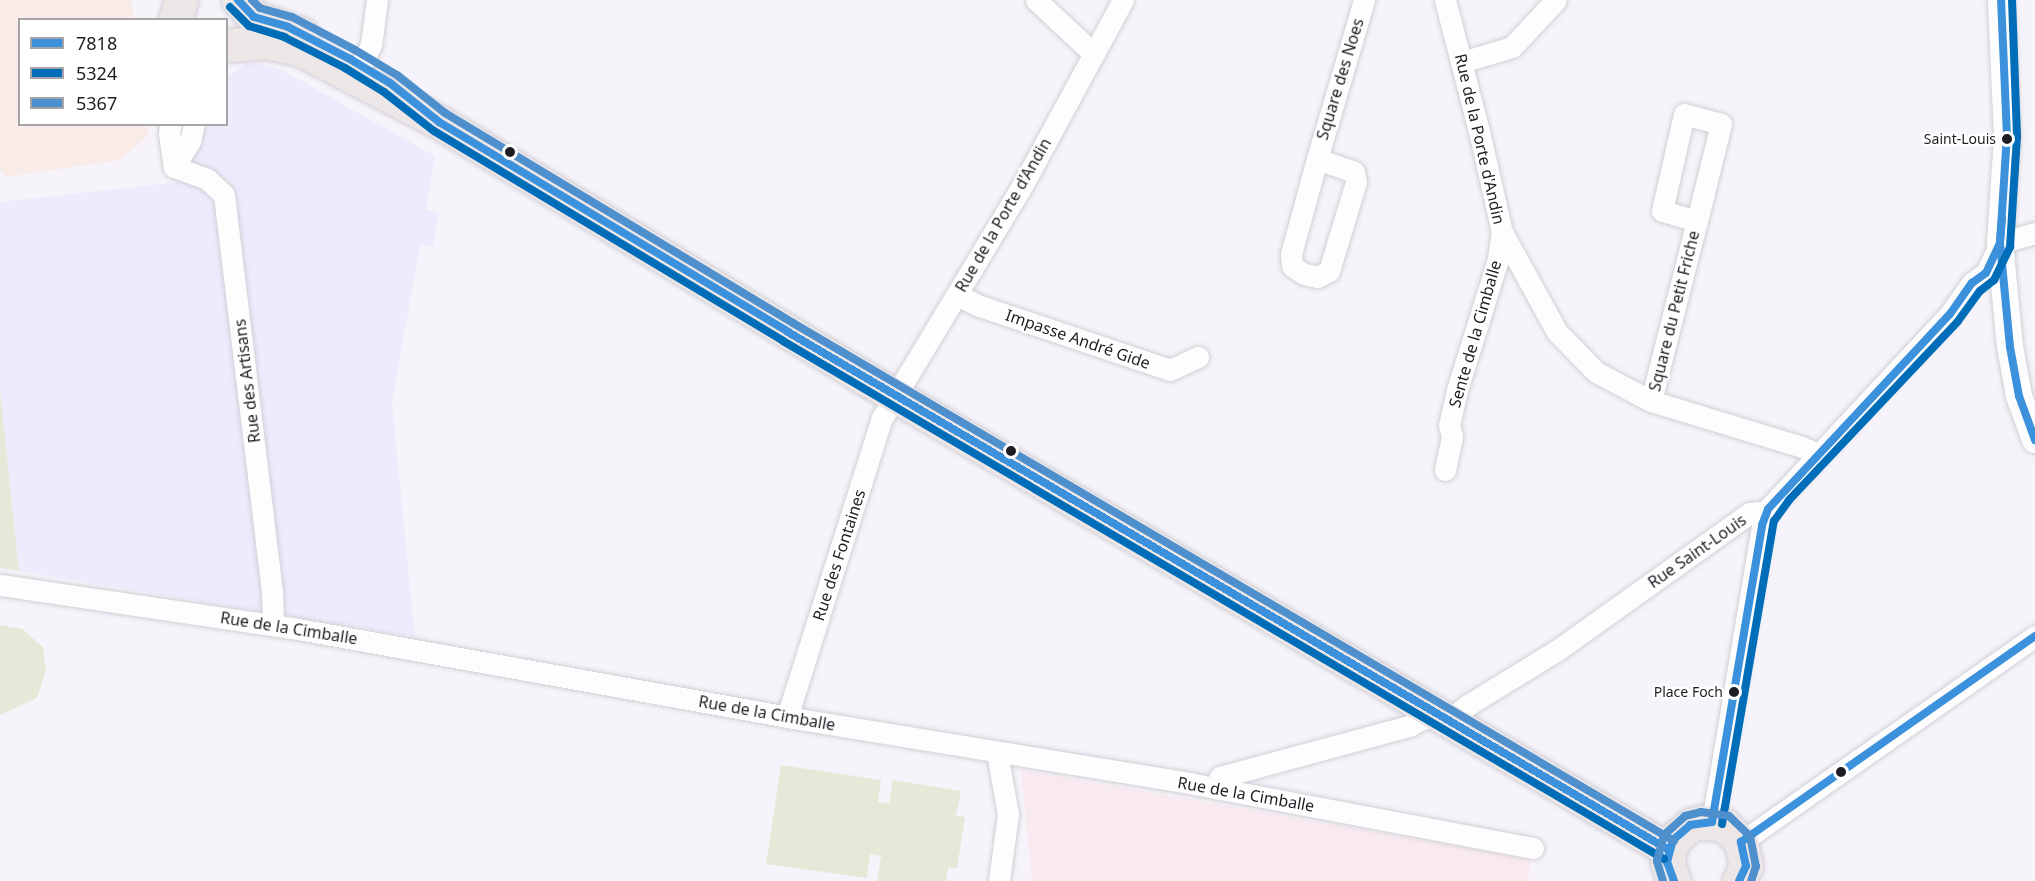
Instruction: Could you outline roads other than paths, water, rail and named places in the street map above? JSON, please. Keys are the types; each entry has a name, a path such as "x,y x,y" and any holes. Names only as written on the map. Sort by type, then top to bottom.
{"main road":[{"path":"238,1 254,17 296,31 390,83 439,122"},
{"path":"229,47 243,27 244,16 238,1"},
{"path":"229,47 266,42 300,49 439,122 896,396 1442,716 1671,866 1673,840 1690,825 1712,822 1724,825 1741,842 1746,866 1739,881"}],"street":[{"path":"361,66 371,45 377,0"},
{"path":"1036,0 1094,54"},
{"name":"Rue de la Porte d'Andin","path":"896,396 1022,186 1123,0"},
{"name":"Square des Noes","path":"1317,159 1354,172 1356,182 1329,271 1317,277 1304,274 1292,266 1291,254 1317,159 1364,0"},
{"name":"Rue de la Porte d'Andin","path":"1445,0 1502,232 1557,332 1596,372 1651,400 1818,454"},
{"path":"1462,62 1512,47 1556,0"},
{"path":"2001,0 2007,136 2001,243 2010,347 2019,396 2035,440"},
{"name":"Square du Petit Friche","path":"1651,400 1697,221 1721,124 1684,114 1662,211 1697,221"},
{"path":"171,126 169,134 174,166"},
{"path":"174,166 190,141 194,126"},
{"name":"Rue des Artisans","path":"174,166 207,179 224,195 272,591 273,625"},
{"name":"Sente de la Cimballe","path":"1445,470 1452,436 1449,425 1457,390 1498,259 1502,232"},
{"path":"2001,243 2035,233"},
{"name":"Rue Saint-Louis","path":"1442,716 1468,705 1559,649 1750,513 1757,512 1764,517 1781,493 1950,314 1972,283 1986,273 2001,243"},
{"name":"Impasse André Gide","path":"957,295 980,306 1170,370 1198,357"},
{"name":"Rue des Fontaines","path":"787,717 882,418 896,396"},
{"path":"1712,822 1764,517"},
{"name":"Rue de la Cimballe","path":"0,585 273,625 787,717 1218,789 1533,848"},
{"path":"1741,842 2035,636"},
{"path":"1218,789 1220,777 1442,716"},
{"path":"997,753 1008,814 999,881"}],"place":[{"name":"Saint-Louis","path":"2007,139"},
{"name":"Place Foch","path":"1734,692"}]}
